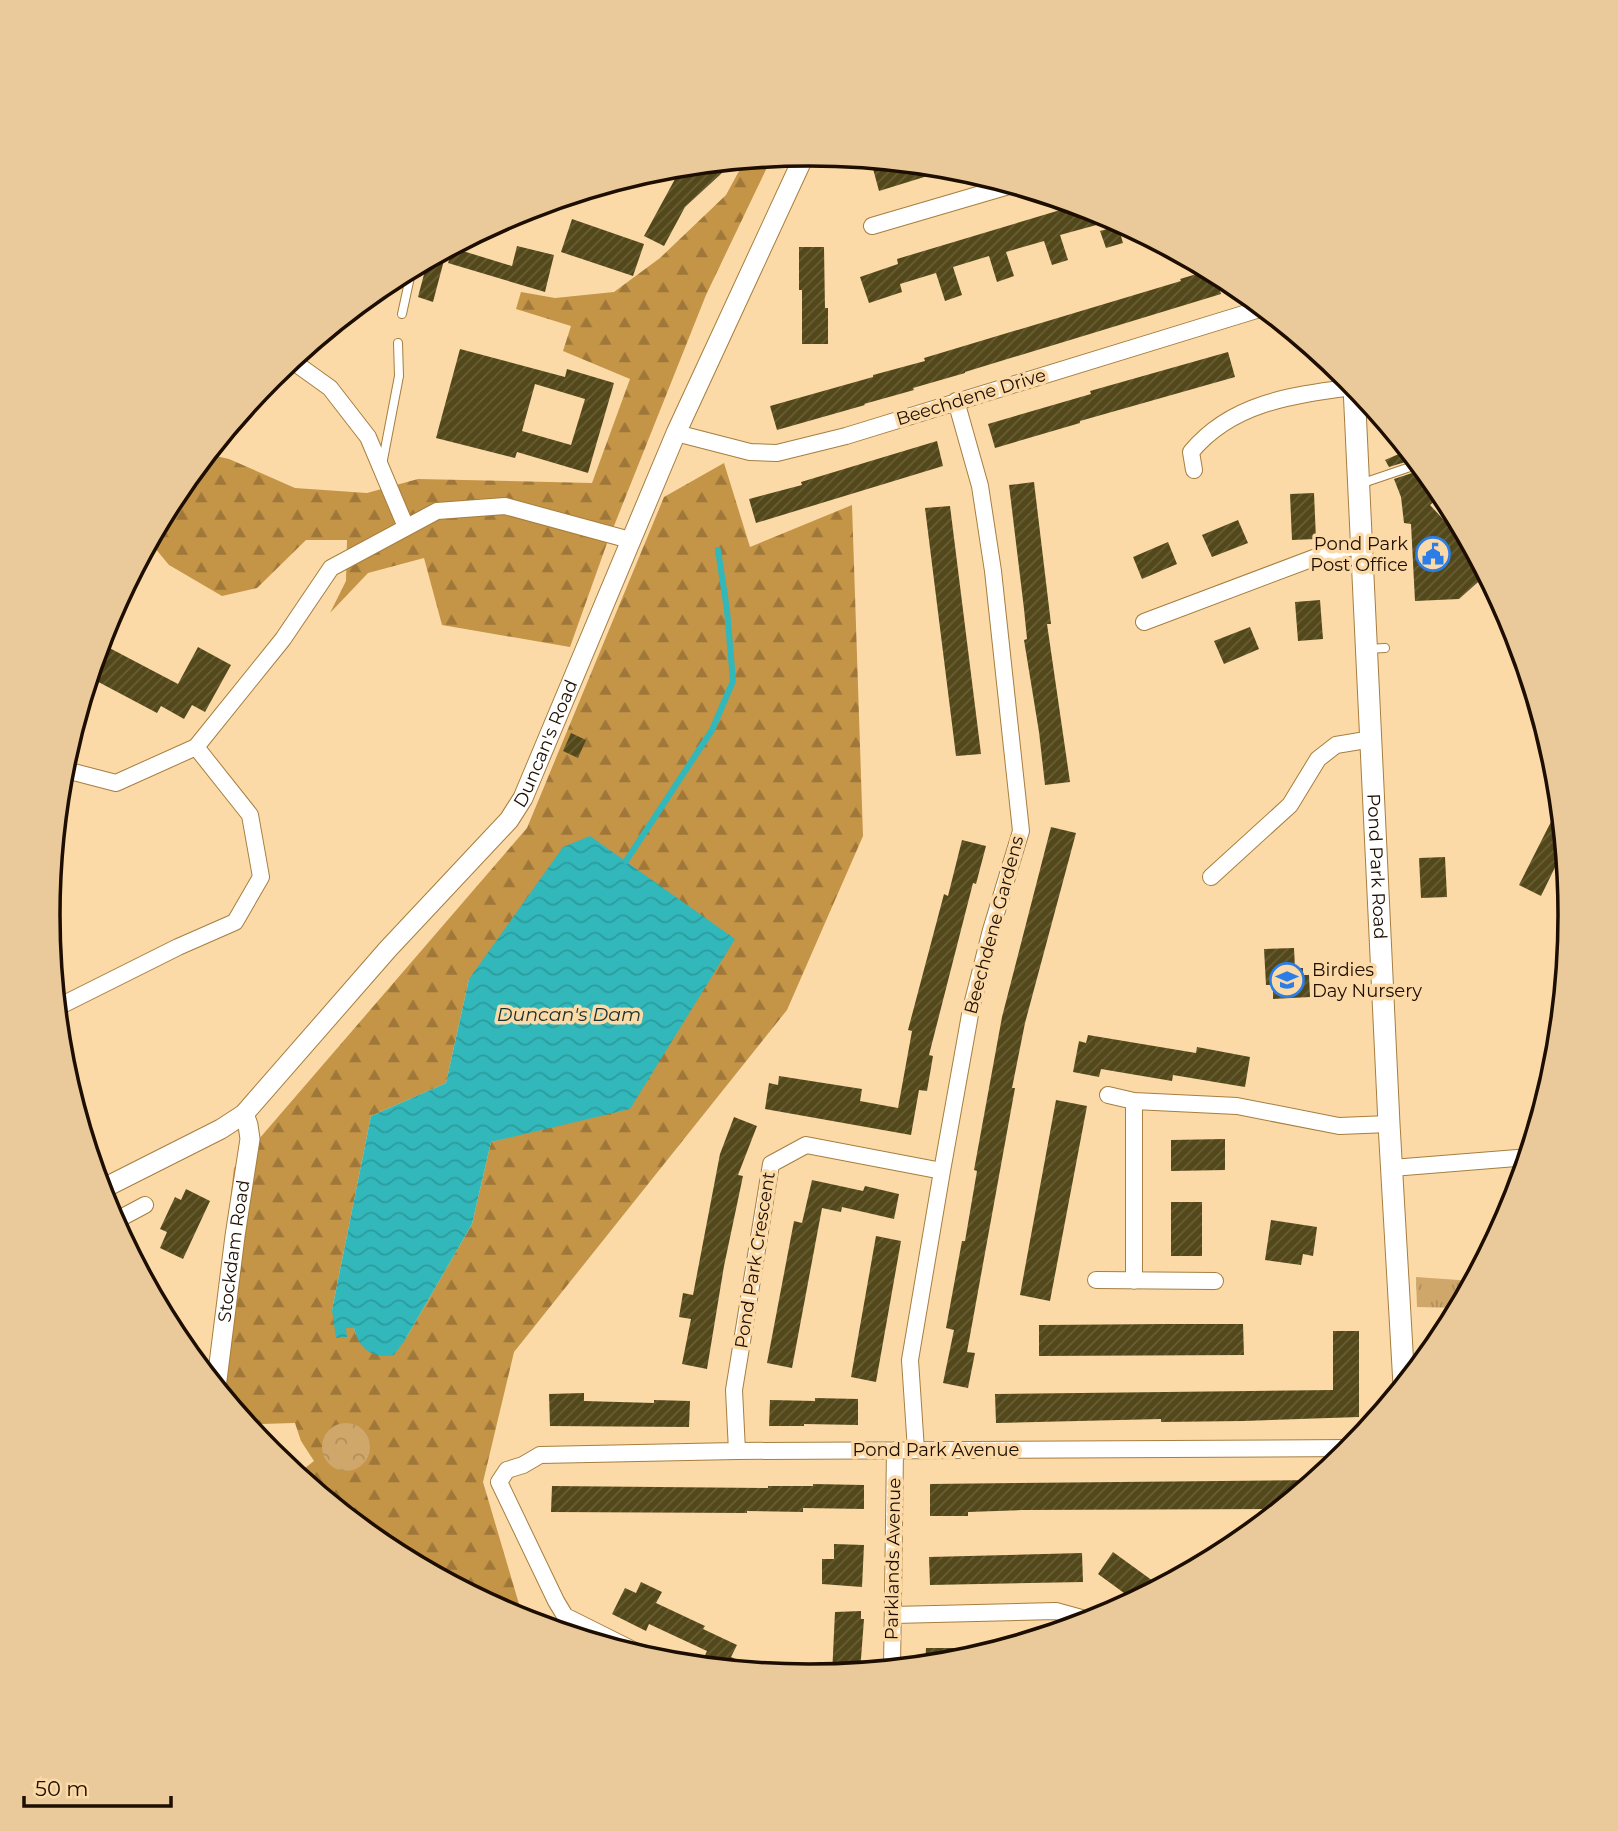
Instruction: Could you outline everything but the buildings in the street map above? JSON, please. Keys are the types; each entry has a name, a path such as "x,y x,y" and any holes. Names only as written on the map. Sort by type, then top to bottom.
{"main road":[{"name":"Pond Park Road","path":"1355,402 1362,545 1376,649 1372,739 1403,1373"}],"street":[{"name":"Duncan's Road","path":"110,1185 221,1129 244,1114 388,949 509,820 532,778 629,540 676,433 799,166"},
{"path":"872,226 995,190"},
{"name":"Beechdene Drive","path":"676,433 750,452 777,453 846,436 1252,311"},
{"path":"300,366 330,388 368,438 406,527"},
{"path":"1194,470 1191,452 1205,435 1231,419 1277,399 1341,388"},
{"name":"Beechdene Gardens","path":"916,1450 910,1360 971,1009 1020,831 993,571 981,486 956,401"},
{"path":"74,772 116,783 195,747 283,639 331,568 437,511 505,506 629,540"},
{"path":"1144,622 1327,553 1362,545"},
{"path":"1211,877 1290,805 1318,759 1336,745 1372,739"},
{"path":"65,1003 235,922 261,877 250,815 195,747"},
{"path":"1108,1096 1134,1101 1237,1106 1339,1126 1389,1124"},
{"path":"1134,1101 1134,1281"},
{"name":"Stockdam Road","path":"217,1376 250,1139 244,1114"},
{"name":"Pond Park Crescent","path":"737,1451 734,1391 771,1164 806,1145 942,1171"},
{"path":"1392,1168 1518,1158"},
{"path":"123,1216 145,1205"},
{"path":"1096,1280 1215,1280"},
{"name":"Pond Park Avenue","path":"605,1636 565,1616 556,1601 499,1482 506,1470 523,1465 540,1455 737,1451 1336,1448"},
{"name":"Parklands Avenue","path":"892,1660 895,1450"},
{"path":"893,1615 1056,1611 1074,1616"}],"lane":[{"path":"402,314 409,282"},
{"path":"381,468 399,376 398,343"},
{"path":"1360,484 1410,468"}],"green space":[{"path":"767,168 706,295 606,546 570,647 442,625 424,558 368,573 330,613 346,581 347,540 306,540 257,588 222,596 169,565 156,549 216,456 295,488 367,493 418,479 592,483 630,379 563,351 571,326 516,309 521,292 555,298 614,292 660,258 726,195 740,170"},
{"path":"724,463 750,547 852,505 863,836 787,1010 514,1352 483,1482 520,1607 434,1565 353,1510 307,1472 305,1468 314,1461 301,1441 295,1423 261,1424 262,1428 210,1367 234,1168 527,828 664,497","holes":["469,979 544,1128 491,1142 472,1224 405,1340 356,1335 354,1328 346,1328 332,1310 371,1116 446,1083"]},
{"path":"1416,1277 1463,1280 1447,1308 1417,1307"},
{"path":"346,1423 363,1430 370,1447 363,1464 346,1471 329,1464 322,1447 329,1430"}],"water":[{"name":"Duncan's Dam","path":"590,836 735,939 630,1109 491,1142 472,1224 394,1355 379,1355 368,1351 359,1342 354,1328 346,1328 347,1337 336,1338 332,1310 371,1116 446,1083 469,979 563,847"}],"waterway":[{"path":"626,861 712,730 733,681 727,610 718,550"}],"place":[{"name":"Pond Park Post Office","path":"1433,554"},
{"name":"Birdies Day Nursery","path":"1287,980"}]}
